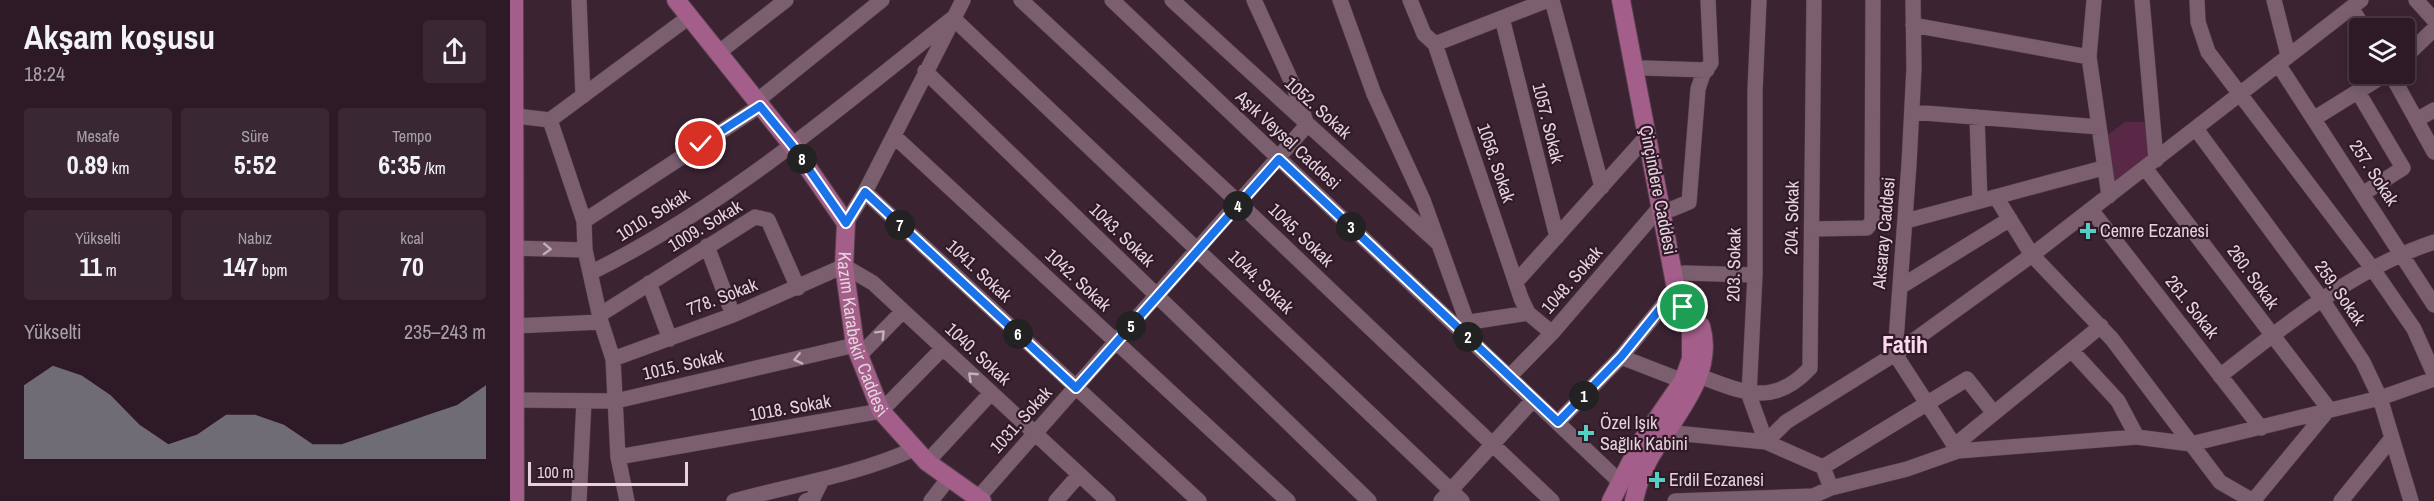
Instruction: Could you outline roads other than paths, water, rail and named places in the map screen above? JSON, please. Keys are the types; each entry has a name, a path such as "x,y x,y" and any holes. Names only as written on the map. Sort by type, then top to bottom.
{"main road":[{"path":"514,0 516,116 512,248 516,400 515,501"},
{"name":"Çinçindere Caddesi","path":"1621,0 1647,136 1666,208"},
{"name":"Çinçindere Caddesi","path":"1630,0 1644,68 1680,281 1705,339 1691,379 1665,432 1647,462 1634,501"},
{"path":"683,5 718,53 792,145 846,223"},
{"name":"Kazım Karabekir Caddesi","path":"846,223 844,266 856,351 881,411 921,456 948,479 980,499"},
{"name":"Çinçindere Caddesi","path":"1611,501 1641,442 1691,379"}],"street":[{"path":"579,0 583,96"},
{"path":"718,53 786,0"},
{"path":"584,221 760,106 763,96 882,0"},
{"path":"846,223 865,192 963,0"},
{"name":"1045. Sokak","path":"1021,0 1240,204 1552,501"},
{"name":"Aşık Veysel Caddesi","path":"1112,0 1279,159 1461,323 1509,377 1620,482"},
{"name":"1052. Sokak","path":"1172,0 1439,244"},
{"path":"1254,0 1294,87 1308,125"},
{"path":"1340,0 1374,94 1400,145 1439,244 1461,323 1528,314 1552,333"},
{"name":"1056. Sokak","path":"1410,0 1424,34 1435,44 1528,314"},
{"path":"1435,44 1550,0 1602,187"},
{"path":"1644,68 1707,70 1711,63 1708,0"},
{"name":"203. Sokak","path":"1759,0 1755,91 1755,275 1749,394 1766,442"},
{"name":"204. Sokak","path":"1749,394 1779,392 1800,379 1810,368 1814,0"},
{"path":"1812,229 1867,228 1872,221 1873,0"},
{"name":"Aksaray Caddesi","path":"1895,354 1912,112 1913,0"},
{"path":"2094,0 2089,57 2103,168 2109,196"},
{"path":"2142,0 2150,164"},
{"path":"1675,501 1822,495 1906,468 1957,448 2137,437 2191,444 2380,398 2434,376 2414,329 2372,268 2208,52 2198,22 2197,0"},
{"path":"2274,0 2283,60"},
{"path":"2416,0 2434,20"},
{"path":"516,116 550,120 583,96 683,5"},
{"path":"1766,442 1786,422 1895,354 2092,211 2283,60 2357,5"},
{"name":"1010. Sokak","path":"590,273 626,256 732,189 792,145 953,18"},
{"name":"1044. Sokak","path":"953,18 1199,250 1446,495 1462,501"},
{"name":"1057. Sokak","path":"1502,18 1557,237"},
{"path":"1913,25 2089,57"},
{"path":"2415,47 2434,29"},
{"name":"257. Sokak","path":"2283,60 2315,118 2434,305"},
{"name":"1048. Sokak","path":"1509,377 1666,208 1689,202 1698,89 1707,70"},
{"name":"1043. Sokak","path":"925,71 1369,501"},
{"path":"2315,118 2371,84"},
{"path":"2395,84 2418,119 2434,152"},
{"path":"2358,92 2403,168 2364,193"},
{"path":"2418,119 2434,110"},
{"path":"1912,112 2099,127"},
{"path":"1977,117 1980,201"},
{"path":"550,120 584,221 585,250 613,359 618,457 627,501"},
{"name":"1031. Sokak","path":"980,499 1034,433 1117,343 1308,125"},
{"name":"259. Sokak","path":"2196,129 2323,301 2363,362 2380,398 2411,501"},
{"name":"1042. Sokak","path":"894,136 1288,501"},
{"path":"1516,282 1647,136"},
{"name":"260. Sokak","path":"2150,164 2271,336 2329,409"},
{"path":"1906,221 2103,168"},
{"name":"1041. Sokak","path":"865,192 1198,501"},
{"path":"1996,197 2032,255 2101,326 2220,482 2253,501 2329,409"},
{"name":"261. Sokak","path":"2092,211 2260,428"},
{"name":"1009. Sokak","path":"601,318 649,284 755,217 768,220 798,288"},
{"path":"1900,287 2010,219"},
{"path":"2220,376 2271,336 2372,268 2401,253 2434,242"},
{"path":"707,246 733,315"},
{"path":"512,248 585,250"},
{"name":"778. Sokak","path":"613,359 733,315 844,266"},
{"name":"1040. Sokak","path":"844,266 873,282 1108,501"},
{"path":"1558,422 1621,357 1680,281 1755,275"},
{"path":"649,284 670,339"},
{"path":"856,351 903,311"},
{"path":"514,326 601,318"},
{"path":"1957,448 1993,412 2101,326"},
{"path":"881,411 943,348"},
{"name":"1015. Sokak","path":"516,400 616,401 856,351"},
{"path":"2072,351 2118,401 2137,437"},
{"path":"1895,354 1957,448"},
{"path":"1621,357 1749,394"},
{"path":"1823,468 1967,379 1993,412"},
{"path":"734,501 921,456 990,393"},
{"path":"1446,495 1533,400"},
{"path":"579,501 584,401"},
{"name":"1018. Sokak","path":"618,457 881,411"},
{"path":"1665,432 1766,442 1823,468"},
{"path":"2341,501 2392,438"},
{"path":"1822,495 1823,468"},
{"path":"1056,501 1079,475"},
{"path":"931,501 948,479"},
{"path":"806,501 813,498 822,480"}],"place":[{"name":"Cemre Eczanesi","path":"2088,231"},
{"name":"Özel Işık Sağlık Kabini","path":"1586,433"},
{"name":"Erdil Eczanesi","path":"1657,480"}],"district":[{"name":"Fatih","path":"1905,345"}]}
